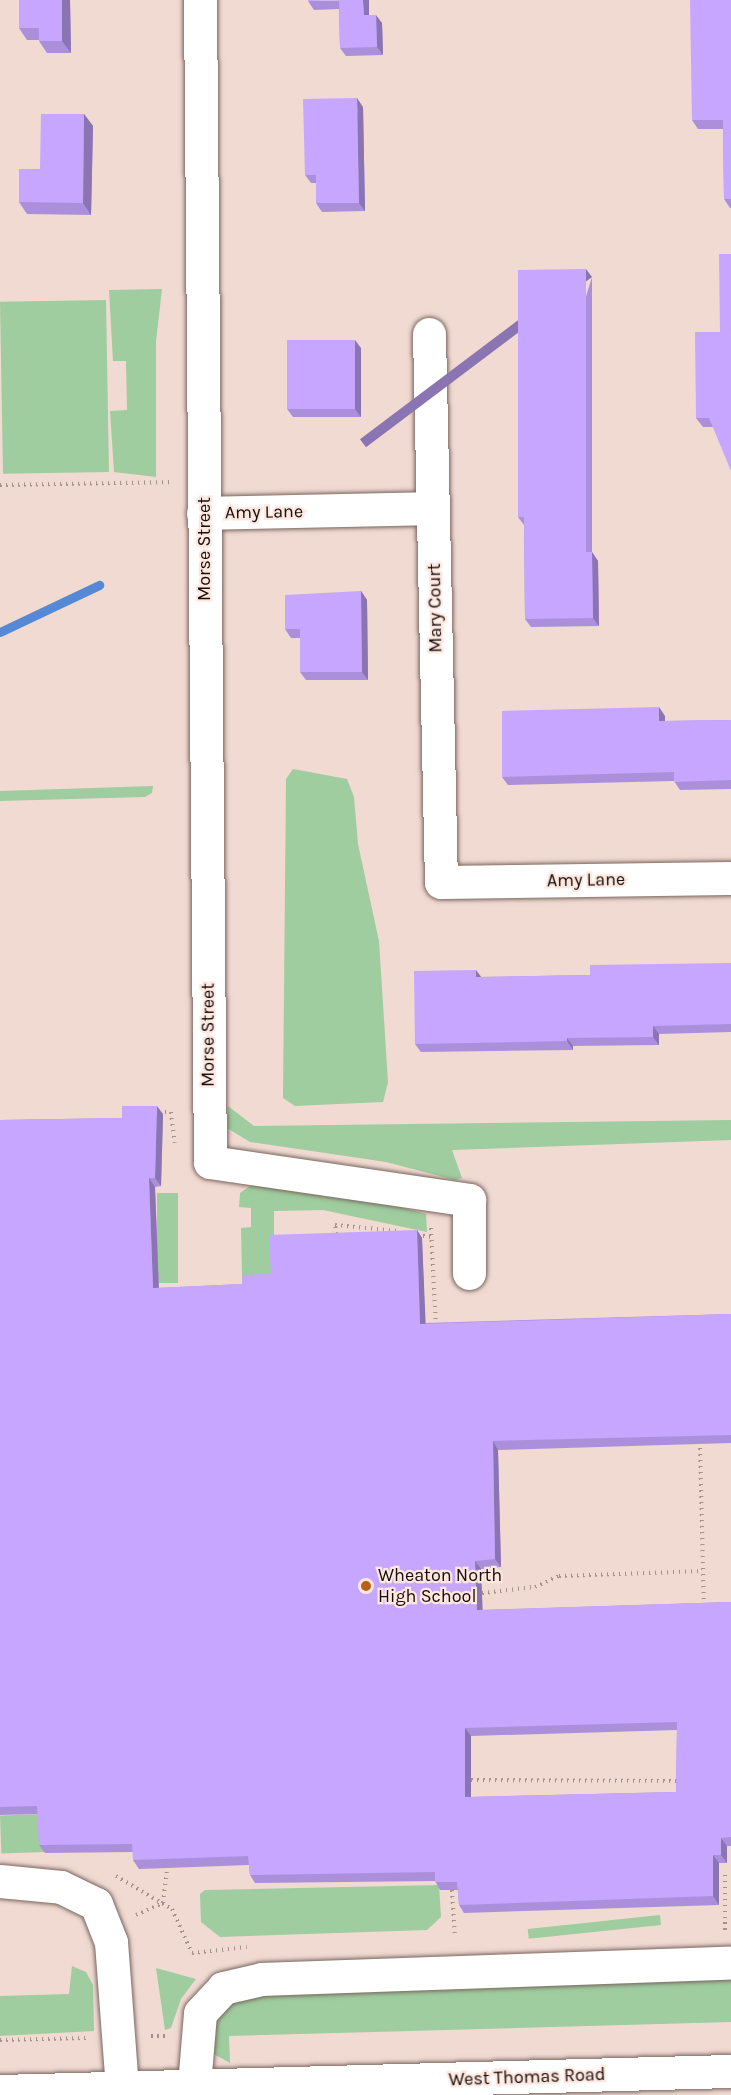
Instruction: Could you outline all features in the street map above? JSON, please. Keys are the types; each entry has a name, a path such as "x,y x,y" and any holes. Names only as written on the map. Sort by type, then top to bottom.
{"street":[{"name":"Morse Street","path":"200,0 210,1162 469,1200 470,1273"},
{"name":"Mary Court","path":"429,334 441,882"},
{"name":"Amy Lane","path":"203,498 433,508"},
{"name":"Amy Lane","path":"441,882 731,878"},
{"path":"0,1881 61,1887 96,1904 111,1942 122,2088"},
{"path":"194,2085 200,2013 222,1988 242,1983 262,1979 731,1963"},
{"name":"West Thomas Road","path":"0,2091 731,2071"}],"path":[{"path":"0,485 203,498"},
{"path":"148,1112 171,1112 175,1146"},
{"path":"431,1218 435,1327 447,1326"},
{"path":"336,1234 335,1225 374,1227 432,1237"},
{"path":"699,1442 704,1611"},
{"path":"482,1593 535,1587 559,1576 704,1571"},
{"path":"471,1780 682,1781"},
{"path":"163,1903 167,1868"},
{"path":"715,1931 726,1930 725,1870"},
{"path":"114,1875 172,1909 192,1953 255,1946"},
{"path":"452,1890 455,1937"},
{"path":"442,1938 467,1937"},
{"path":"0,2040 88,2038"}],"green space":[{"path":"162,289 156,341 156,477 114,472 110,411 127,410 126,361 113,361 109,290"},
{"path":"106,300 109,472 3,474 0,302"},
{"path":"293,769 347,779 354,797 358,844 379,941 388,1082 383,1102 295,1106 283,1098 286,779"},
{"path":"153,786 152,793 145,797 0,801 0,791"},
{"path":"228,1106 254,1126 731,1120 731,1140 452,1150 462,1178 455,1180 386,1162 250,1142 227,1128"},
{"path":"253,1184 378,1201 426,1214 427,1232 323,1210 274,1211 274,1276 242,1275 241,1228 251,1227 251,1208 239,1207 240,1193"},
{"path":"157,1193 178,1193 178,1283 157,1283"},
{"path":"43,1814 44,1852 1,1853 0,1816"},
{"path":"439,1885 441,1917 427,1930 220,1937 201,1922 200,1894 205,1890"},
{"path":"660,1915 661,1925 529,1939 528,1929"},
{"path":"72,1966 86,1972 93,1985 94,2031 0,2036 0,1996 69,1994"},
{"path":"156,1968 196,1979 181,1999 171,2028 165,2030"},
{"path":"731,1974 731,2022 229,2036 230,2063 210,2052 210,2028 234,1995"}],"building":[{"path":"19,0 62,0 62,41 39,41 39,28 19,28"},
{"path":"339,0 363,0 364,15 376,15 377,47 340,48"},
{"path":"690,0 731,0 731,199 724,199 723,120 692,120"},
{"path":"357,98 359,203 316,203 316,175 305,175 303,99"},
{"path":"41,114 84,114 83,203 19,202 19,169 40,169"},
{"path":"719,254 731,254 731,471 709,418 696,418 695,332 720,332"},
{"path":"586,269 586,552 592,552 593,618 525,619 524,517 518,517 518,270"},
{"path":"287,340 355,340 355,409 287,409"},
{"path":"361,591 362,672 300,672 300,629 285,629 285,595"},
{"path":"659,707 659,721 731,720 731,780 674,782 674,772 502,777 502,711"},
{"path":"731,963 731,1024 653,1026 653,1037 415,1044 414,971 476,970 476,977 590,975 590,965"},
{"path":"122,1106 157,1106 155,1178 149,1178 153,1288 242,1284 242,1275 271,1274 269,1235 417,1230 420,1324 731,1314 731,1435 493,1441 495,1559 475,1561 477,1610 731,1602 731,1837 721,1838 721,1855 713,1855 713,1896 459,1905 457,1882 435,1882 435,1872 250,1875 248,1856 133,1860 132,1844 39,1845 37,1806 0,1807 0,1120 122,1118","holes":["677,1722 676,1792 465,1797 465,1728"]}],"waterway":[{"path":"0,632 99,585"}],"place":[{"name":"Wheaton North High School","path":"366,1586"}]}
